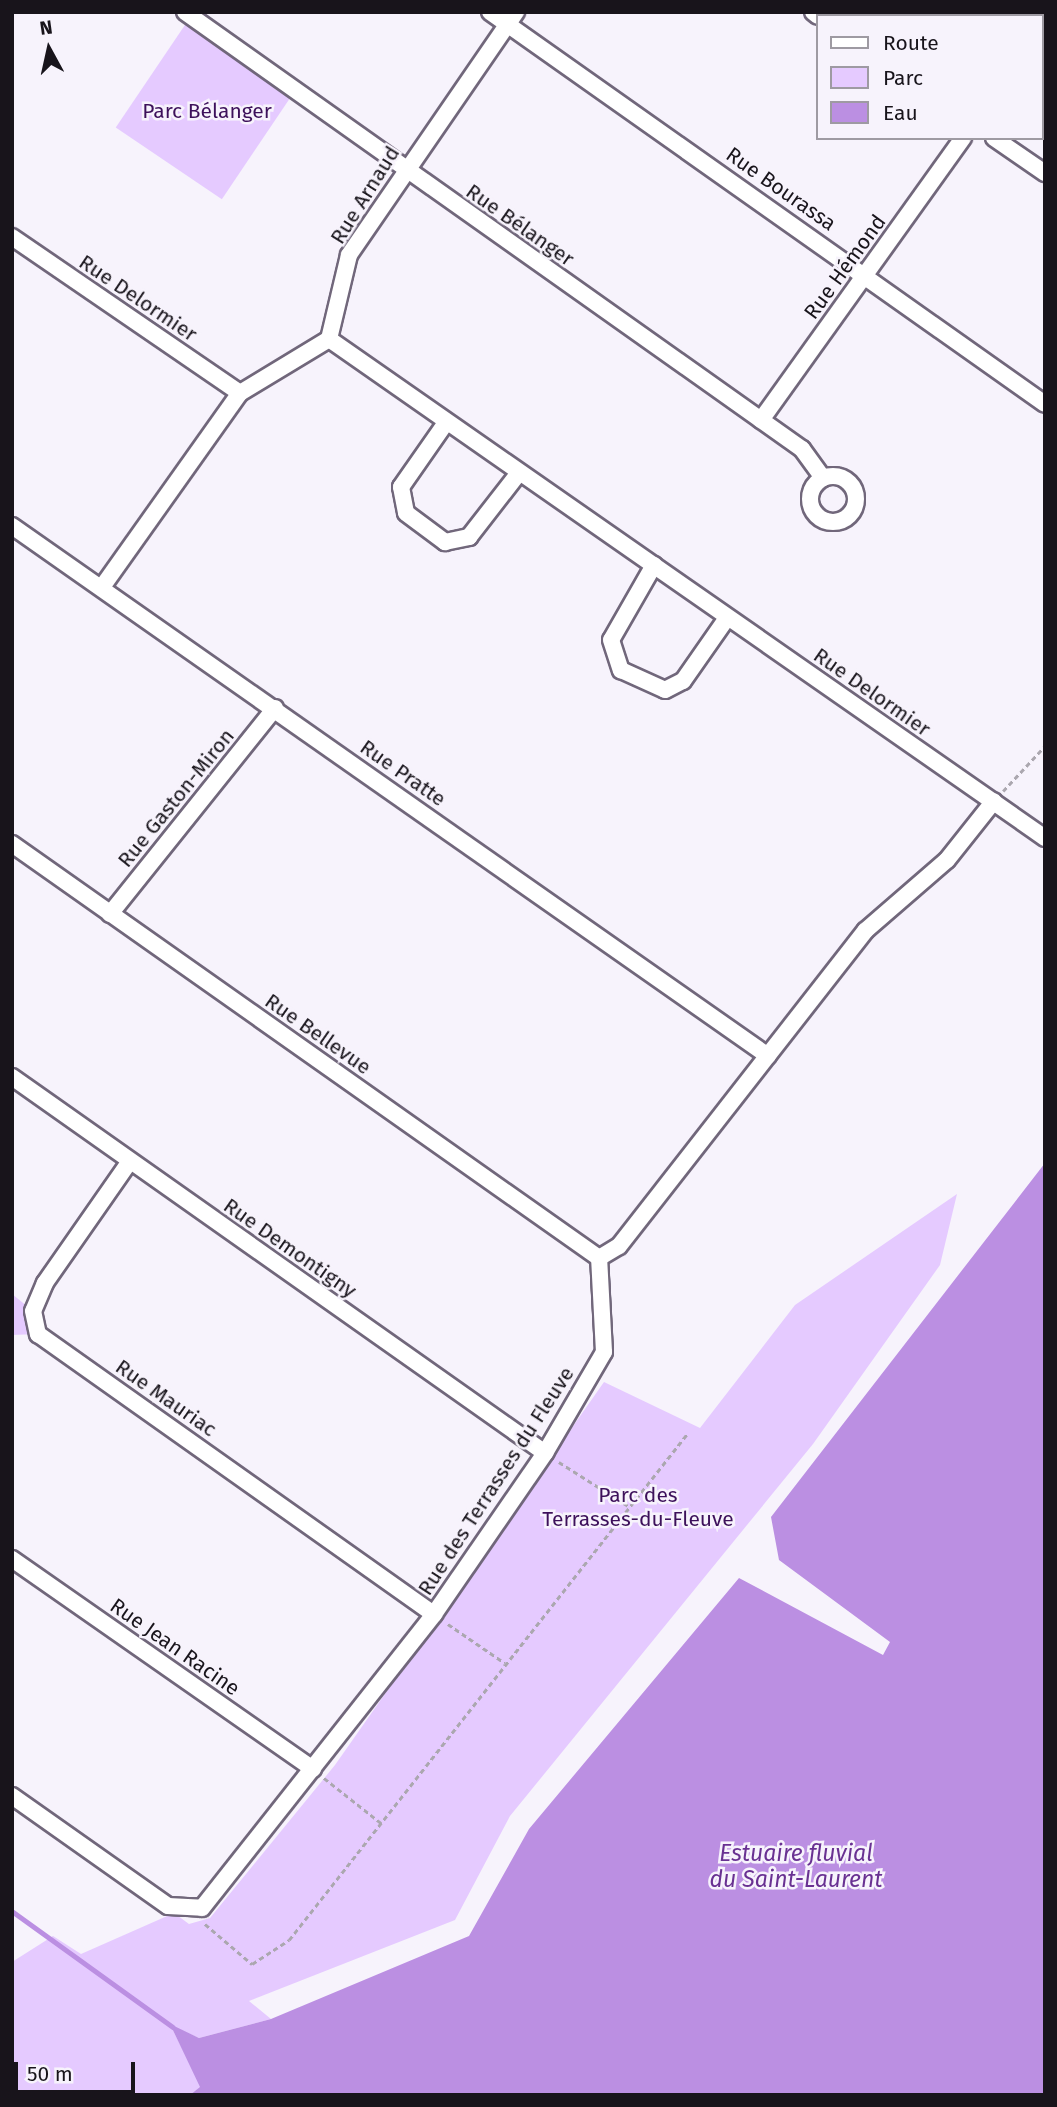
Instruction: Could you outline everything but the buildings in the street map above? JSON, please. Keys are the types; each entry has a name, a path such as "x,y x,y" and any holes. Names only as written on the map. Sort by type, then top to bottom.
{"street":[{"name":"Rue Bélanger","path":"185,12 802,449 823,478"},
{"name":"Rue Bourassa","path":"490,12 512,18 1045,404"},
{"name":"Rue Arnaud","path":"329,340 349,255 404,169 512,18"},
{"name":"Rue Hémond","path":"761,420 962,140"},
{"path":"997,140 1045,173"},
{"name":"Rue Delormier","path":"12,237 240,393"},
{"path":"102,587 240,393 329,340"},
{"name":"Rue Delormier","path":"329,340 444,424 654,565 1045,838"},
{"path":"444,424 401,486 406,513 445,542 469,537 518,474"},
{"name":"Rue Pratte","path":"12,526 768,1056"},
{"path":"654,565 611,640 621,670 665,690 683,681 727,618"},
{"name":"Rue Gaston-Miron","path":"110,914 275,708"},
{"path":"599,1258 619,1246 866,932 947,860 994,801"},
{"name":"Rue Bellevue","path":"12,844 599,1258"},
{"name":"Rue Demontigny","path":"12,1077 545,1453"},
{"name":"Rue Mauriac","path":"130,1161 45,1283 33,1311 38,1334 434,1614"},
{"name":"Rue des Terrasses du Fleuve","path":"190,1912 202,1908 434,1614 545,1453 604,1352 599,1258"},
{"name":"Rue Jean Racine","path":"12,1559 313,1769"},
{"path":"12,1796 168,1906 190,1912"}],"path":[{"path":"994,801 1045,746"},
{"path":"190,1912 252,1964 289,1940 687,1434"},
{"path":"545,1453 630,1507"},
{"path":"434,1614 505,1663"},
{"path":"313,1769 381,1823"}],"green space":[{"name":"Parc Bélanger","path":"189,19 295,91 222,199 116,128"},
{"name":"Parc des Terrasses-du-Fleuve","path":"957,1194 940,1265 813,1444 510,1816 455,1920 249,2001 271,2019 199,2038 171,2026 201,2087 190,2095 12,2095 12,1962 53,1936 81,1954 174,1913 189,1924 210,1918 335,1765 604,1382 700,1428 795,1305"},
{"path":"12,1294 33,1311 38,1334 12,1335"}],"water":[{"name":"Estuaire fluvial du Saint-Laurent","path":"1045,1163 1045,2095 190,2095 200,2087 170,2024 199,2038 271,2019 469,1936 529,1829 739,1578 883,1655 890,1642 779,1560 771,1517"}],"waterway":[{"path":"12,1911 173,2027"}]}
